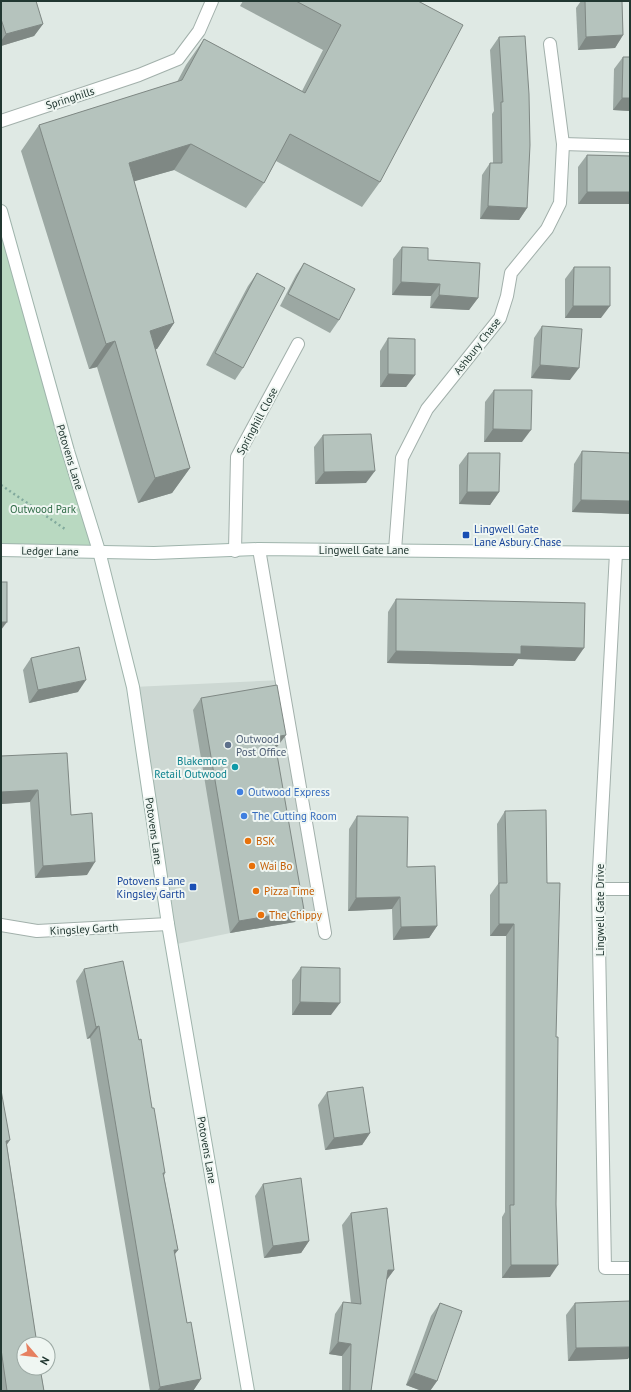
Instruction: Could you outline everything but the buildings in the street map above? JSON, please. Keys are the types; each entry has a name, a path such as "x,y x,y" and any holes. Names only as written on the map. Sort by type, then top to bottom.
{"street":[{"name":"Springhills","path":"1,121 139,75 178,59 199,31 212,1"},
{"name":"Ashbury Chase","path":"395,550 402,458 427,409 500,318 507,296 511,273 547,229 560,203 563,144 550,44"},
{"path":"563,144 630,146"},
{"name":"Potovens Lane","path":"1,210 68,451 99,551 134,687 168,924 248,1391"},
{"name":"Springhill Close","path":"235,551 237,457 298,344"},
{"path":"259,549 325,933"},
{"name":"Lingwell Gate Lane","path":"99,551 154,553 259,549 630,553"},
{"name":"Ledger Lane","path":"1,550 99,551"},
{"name":"Lingwell Gate Drive","path":"616,553 598,889 605,1268 630,1268"},
{"path":"598,889 630,889"},
{"name":"Kingsley Garth","path":"1,925 37,931 168,924"}],"path":[{"path":"1,485 66,529"}],"shaded area":[{"path":"282,680 322,914 172,945 133,687"}],"green space":[{"name":"Outwood Park","path":"1,208 99,551 1,550"}],"place":[{"name":"Lingwell Gate Lane Asbury Chase","path":"466,535"},
{"name":"Outwood Post Office","path":"228,745"},
{"name":"Blakemore Retail Outwood","path":"235,767"},
{"name":"Outwood Express","path":"240,792"},
{"name":"The Cutting Room","path":"244,816"},
{"name":"BSK","path":"248,841"},
{"name":"Wai Bo","path":"252,866"},
{"name":"Potovens Lane Kingsley Garth","path":"193,887"},
{"name":"Pizza Time","path":"256,891"},
{"name":"The Chippy","path":"261,915"}]}
